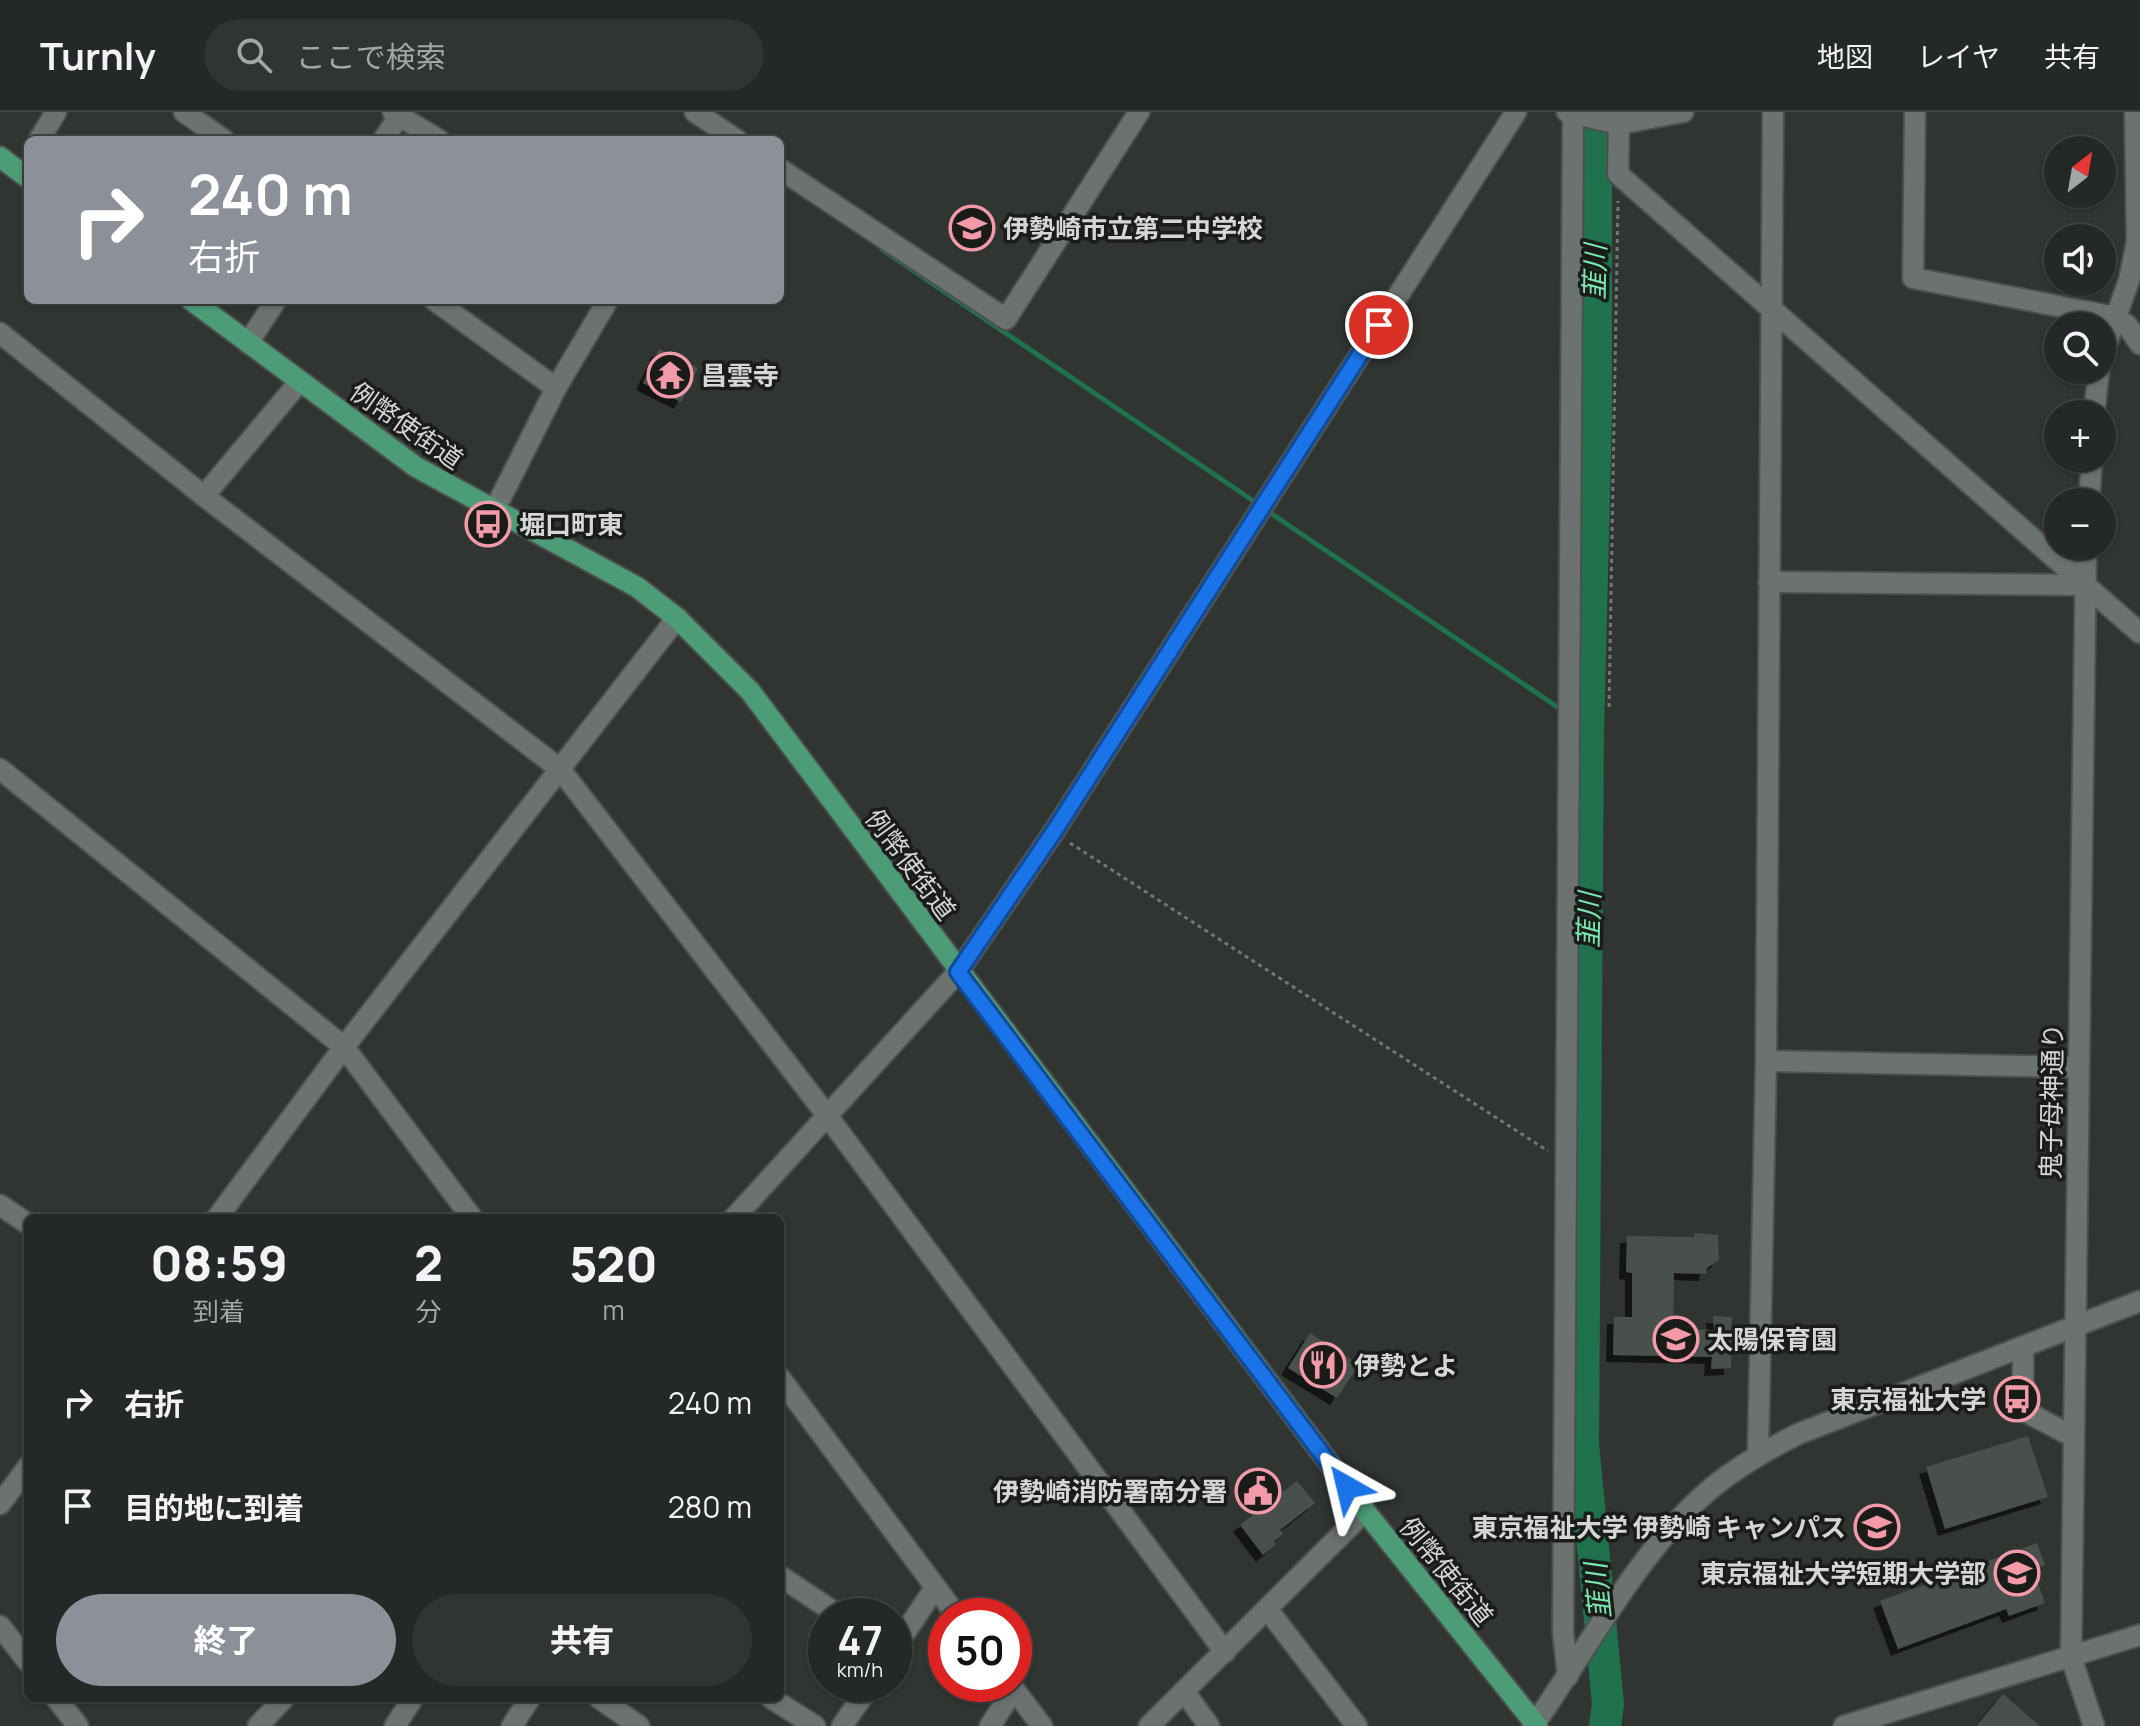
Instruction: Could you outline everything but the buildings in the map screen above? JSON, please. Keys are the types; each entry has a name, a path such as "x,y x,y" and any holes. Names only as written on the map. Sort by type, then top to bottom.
{"main road":[{"path":"0,157 24,169"},
{"name":"例幣使街道","path":"196,304 416,467 601,566 677,618 750,691 1365,1511 1535,1725"}],"street":[{"path":"41,136 56,112"},
{"path":"184,112 218,136"},
{"path":"695,112 731,136"},
{"path":"784,172 1006,319 1139,112"},
{"path":"738,1214 958,972 1053,833 1516,112"},
{"path":"1568,1676 1563,1632 1573,115 1616,119 1683,112"},
{"path":"1758,1455 1766,1061 1773,112"},
{"path":"1915,112 1913,278 2089,312"},
{"path":"2116,314 2139,242 2135,112"},
{"path":"385,136 398,113 433,136"},
{"path":"1616,119 1618,174 2140,633"},
{"path":"248,343 273,304"},
{"path":"440,304 556,388"},
{"path":"494,511 556,388 606,304"},
{"path":"2116,318 2127,325 2140,344"},
{"path":"0,333 204,496 560,769 826,1114 1225,1652"},
{"path":"204,496 300,381"},
{"name":"鬼子母神通り","path":"2085,560 2071,1657 2094,1726"},
{"path":"1769,582 2083,585"},
{"path":"220,1214 344,1047 677,618"},
{"path":"0,769 344,1047 469,1214"},
{"path":"1766,1061 2077,1067"},
{"path":"0,1205 24,1221"},
{"path":"1535,1725 1652,1553 1713,1487 1758,1455 1798,1434 2140,1301"},
{"path":"2023,1347 2024,1403 2028,1413 2074,1437"},
{"path":"784,1383 943,1598"},
{"path":"0,1504 24,1472"},
{"path":"1149,1726 1365,1511"},
{"path":"784,1579 813,1598"},
{"path":"912,1622 935,1588"},
{"path":"1268,1610 1357,1726"},
{"path":"0,1626 24,1657"},
{"path":"1844,1726 2140,1635"},
{"path":"1184,1691 1209,1726"},
{"path":"59,1702 78,1726"},
{"path":"258,1726 280,1702"},
{"path":"395,1726 410,1702"},
{"path":"512,1726 527,1702"},
{"path":"605,1702 639,1726"},
{"path":"777,1702 815,1726"},
{"path":"842,1726 859,1702"},
{"path":"990,1726 1003,1702"},
{"path":"1024,1702 1042,1726"}],"path":[{"path":"1609,707 1618,174"},
{"path":"1053,833 1566,1163"}],"waterway":[{"name":"韮川","path":"1600,112 1596,149 1596,417 1588,736 1583,1444 1608,1704 1605,1726"},
{"path":"883,250 1255,502"},
{"path":"1269,512 1556,706"},
{"path":"1577,713 1589,716"}],"place":[{"name":"伊勢崎市立第二中学校","path":"972,228"},
{"name":"昌雲寺","path":"670,375"},
{"name":"堀口町東","path":"488,524"},
{"name":"太陽保育園","path":"1676,1339"},
{"name":"伊勢とよ","path":"1323,1365"},
{"name":"東京福祉大学","path":"2017,1399"},
{"name":"伊勢崎消防署南分署","path":"1258,1491"},
{"name":"東京福祉大学 伊勢崎 キャンパス","path":"1877,1527"},
{"name":"東京福祉大学短期大学部","path":"2017,1573"}],"route":[{"path":"1347,1487 958,972 1053,833 1379,325"}]}
